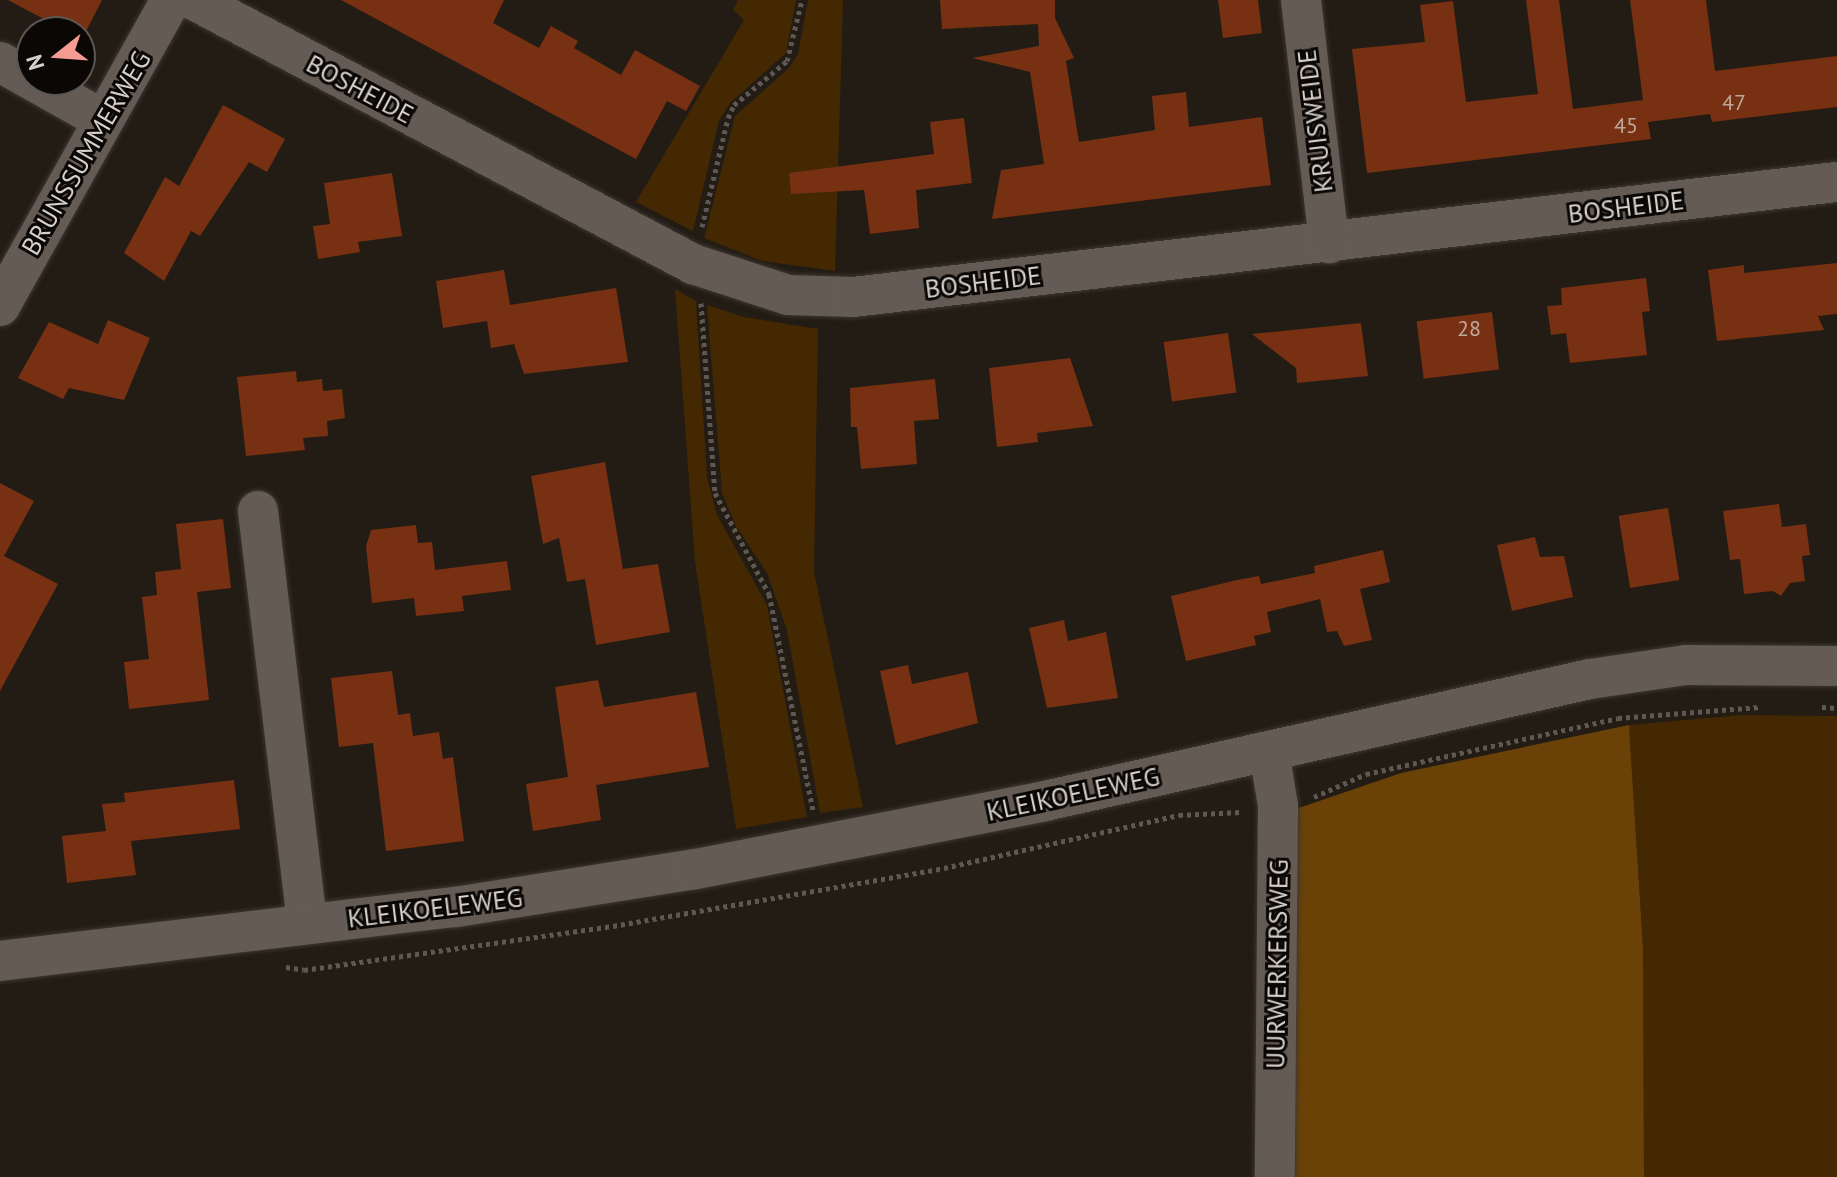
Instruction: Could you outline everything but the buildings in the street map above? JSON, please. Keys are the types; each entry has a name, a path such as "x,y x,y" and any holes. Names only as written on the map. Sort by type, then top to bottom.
{"street":[{"name":"BRUNSSUMMERWEG","path":"0,306 101,119 171,0"},
{"name":"BOSHEIDE","path":"194,0 693,264 788,295 853,297 1837,182"},
{"name":"KRUISWEIDE","path":"1301,0 1329,243"},
{"path":"0,62 101,119"},
{"path":"258,511 307,924"},
{"name":"KLEIKOELEWEG","path":"0,961 600,886 820,845 1632,673 1686,665 1837,666"},
{"name":"UURWERKERSWEG","path":"1269,751 1278,806 1275,1177"}],"path":[{"path":"802,0 787,61 734,105 728,118 693,264 701,302 715,493 772,603 820,845 840,886"}],"shaded area":[{"path":"738,0 796,0 786,53 730,103 719,121 693,231 636,202 744,20 733,10"},
{"path":"808,0 843,0 835,271 762,261 704,238 735,116 789,68 798,54"},
{"path":"675,289 696,301 707,477 717,515 767,605 807,817 736,829 695,562"},
{"path":"707,305 744,317 818,329 814,572 863,807 820,813 787,630 767,573 736,526 722,493"},
{"path":"1741,715 1837,716 1837,1177 1644,1177 1643,948 1629,725"},
{"path":"1629,725 1643,948 1644,1177 1287,1177 1287,812 1401,773"}]}
